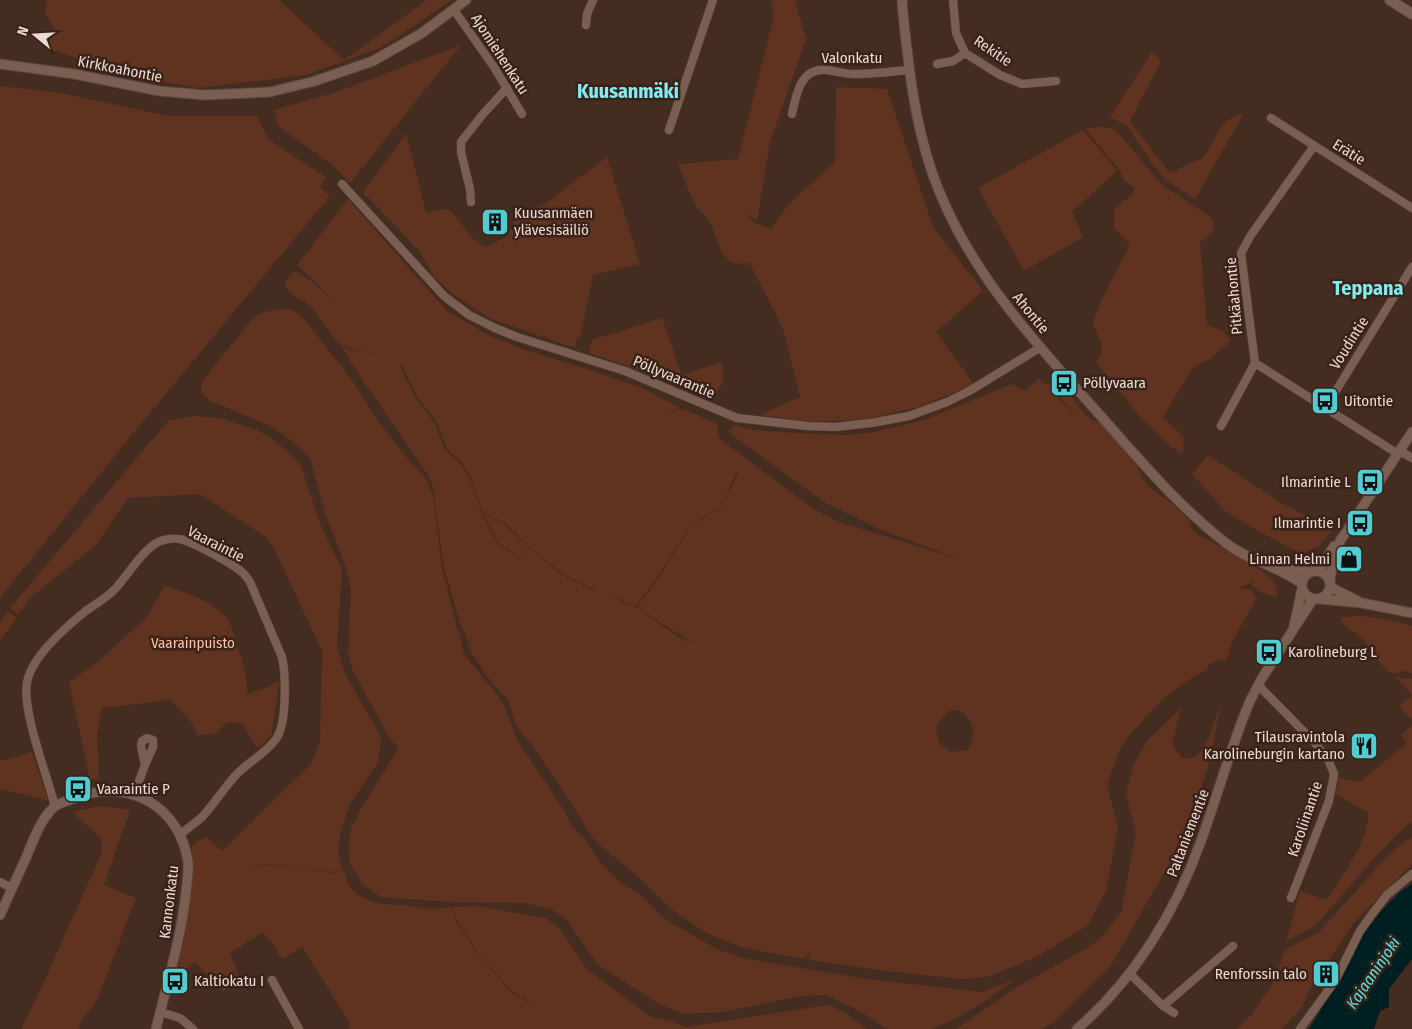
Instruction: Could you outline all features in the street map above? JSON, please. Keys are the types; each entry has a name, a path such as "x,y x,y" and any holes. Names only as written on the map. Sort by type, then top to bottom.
{"main road":[{"path":"1390,0 1412,14"}],"street":[{"name":"Kirkkoahontie","path":"0,64 74,74 159,91 205,95 270,92 296,86 364,64 400,46 466,0"},
{"path":"586,26 587,14 593,0"},
{"path":"668,130 713,0"},
{"name":"Ahontie","path":"902,0 909,70 919,129 946,208 964,242 995,290 1041,347 1175,499 1227,545 1292,577 1302,587"},
{"name":"Rekitie","path":"952,0 958,39 965,53 1000,74 1022,84 1056,81"},
{"name":"Ajomiehenkatu","path":"454,10 494,67 522,114"},
{"path":"937,64 953,61 965,53"},
{"name":"Valonkatu","path":"792,114 797,90 810,73 828,70 851,74 871,74 909,70"},
{"path":"471,202 470,189 461,152 461,142 507,88"},
{"name":"Erätie","path":"1271,118 1412,208"},
{"name":"Pitkäahontie","path":"1255,363 1241,253 1314,146"},
{"name":"Pöllyvaarantie","path":"342,184 444,296 469,315 517,337 625,371 737,418 807,426 835,427 909,416 971,390 1041,347"},
{"name":"Voudintie","path":"1326,407 1412,268"},
{"path":"1221,426 1255,363 1399,452 1412,458"},
{"path":"1316,599 1326,595 1330,584 1332,564 1340,541 1412,432"},
{"name":"Vaaraintie","path":"55,806 28,711 26,690 28,678 35,663 52,643 71,623 113,591 150,549 163,540 178,539 189,542 242,572 250,582 282,657 285,669 283,719 277,738 236,775 201,817 181,834"},
{"path":"1340,541 1334,546 1326,561 1314,572 1303,578 1302,587 1306,596 1316,599 1362,603 1412,613"},
{"name":"Ahontie","path":"1267,566 1314,572"},
{"path":"1314,572 1326,576 1330,584 1340,593 1362,603"},
{"name":"Paltaniementie","path":"1294,629 1302,587"},
{"name":"Paltaniementie","path":"1077,1029 1102,1006 1129,973 1162,924 1188,876 1243,718 1258,685 1316,599"},
{"name":"Karoliinantie","path":"1258,685 1273,698 1328,758 1334,774 1329,801 1291,898"},
{"path":"134,795 145,764"},
{"name":"Kannonkatu","path":"55,806 86,794 100,791 114,791 134,795 157,806 168,815 181,834 188,864 180,936 156,1029"},
{"path":"0,916 39,827 55,806"},
{"path":"1300,1029 1335,980 1360,931 1372,914 1387,895 1412,874"},
{"path":"0,882 12,888"},
{"path":"1162,1006 1233,946"},
{"path":"1129,973 1162,1006 1174,1013"},
{"path":"272,980 299,1029"},
{"path":"160,1012 180,1018 193,1029"}],"green space":[{"path":"47,0 279,0 344,60 427,0 452,0 382,47 306,75 199,88 141,78 45,48 56,32 45,12"},
{"path":"771,0 795,0 806,39 770,142 757,221 746,213 754,223 771,229 788,205 835,162 836,87 887,89 933,227 983,291 936,332 974,384 919,407 866,419 806,421 760,415 800,397 783,329 749,262 733,263 721,251 709,221 693,201 678,164 738,159 774,16"},
{"path":"461,45 350,183 330,163 278,126 274,110 339,91"},
{"path":"1152,52 1161,61 1130,121 1170,173 1204,157 1224,122 1244,113 1195,199 1166,180 1151,162 1127,126 1110,117"},
{"path":"0,86 61,93 168,116 257,116 268,139 327,178 320,187 330,196 130,437 0,598"},
{"path":"1104,127 1116,130 1162,185 1212,218 1214,227 1212,232 1200,242 1207,325 1223,331 1231,341 1210,359 1194,366 1163,417 1184,437 1182,454 1169,445 1141,418 1096,362 1103,349 1093,323 1101,301 1130,245 1114,228 1114,208 1131,196 1135,188 1125,181 1119,170 1085,128"},
{"path":"1083,130 1117,171 1072,212 1083,237 1024,271 978,188"},
{"path":"406,134 426,212 448,209 474,240 486,247 508,236 519,211 543,205 607,157 640,264 593,275 580,338 576,340 575,348 489,318 453,294 434,277 420,252 363,192"},
{"path":"348,199 447,311 490,336 525,350 644,389 681,408 664,414 683,409 717,424 718,436 725,443 814,509 839,522 965,561 879,529 824,502 732,435 728,430 734,425 752,430 795,433 848,435 874,432 925,420 1011,384 1025,391 1039,378 1043,383 1049,385 1078,420 1050,384 1057,380 1063,383 1083,413 1092,420 1101,423 1138,465 1141,477 1150,488 1175,506 1189,520 1190,527 1198,535 1262,571 1276,585 1277,597 1260,592 1252,586 1252,582 1239,588 1252,590 1256,599 1232,642 1227,658 1224,661 1221,660 1209,664 1207,669 1163,699 1129,735 1119,751 1107,785 1118,827 1106,891 1087,926 1036,957 987,977 962,979 809,960 811,952 803,959 740,947 707,933 677,914 635,874 603,848 593,838 556,780 516,726 509,702 487,676 471,652 464,630 462,630 444,568 434,494 436,494 428,475 342,348 373,354 342,346 310,305 294,296 286,288 286,281 294,271 316,284 341,312 317,283 297,265","holes":["401,364 404,371 418,398 437,422 447,450 461,461 471,478 483,513 504,522 530,548 563,574 595,590 592,596 594,591 562,575 530,549 503,523 484,514 499,543 517,556 532,563 517,557 498,544 481,511 470,479 459,462 445,451 435,423 416,399 402,372","739,471 722,508 691,526 660,576 637,607 694,642 679,636 688,644 636,607 604,594 636,606 659,575 690,526 722,507 736,473","959,710 971,723 973,733 971,744 968,750 950,752 939,743 936,726 948,711"]},
{"path":"279,309 292,310 302,316 354,383 378,421 424,476 433,494 442,568 458,631 456,633 459,632 464,654 499,697 517,740 566,813 571,825 583,837 601,863 620,882 645,898 659,914 674,925 719,950 747,959 867,979 982,992 1016,979 955,1019 931,1029 887,1029 860,1011 826,995 801,996 723,1012 685,1014 659,1004 597,964 566,919 551,909 524,903 451,902 381,897 363,885 351,866 348,847 351,829 359,812 398,749 387,733 353,671 348,651 351,590 346,568 325,513 310,458 292,441 271,426 210,401 201,392 202,381 253,318 265,312"},
{"path":"662,318 682,375 722,362 724,381 713,398 589,353 592,340"},
{"path":"193,416 220,418 257,430 273,439 300,463 321,526 341,567 337,646 345,674 381,737 378,763 351,802 341,830 338,852 343,870 328,872 270,864 254,865 249,867 263,865 281,866 328,873 336,872 344,870 349,886 358,895 369,900 381,904 431,909 451,907 457,923 481,958 512,993 528,1002 531,1002 513,992 481,957 458,922 452,907 477,906 546,918 560,929 586,968 651,1017 686,1027 827,1005 839,1009 838,1011 845,1012 866,1029 348,1029 350,1023 302,947 282,959 263,932 230,953 239,976 223,992 195,962 178,976 176,972 185,936 193,867 191,860 192,846 207,837 222,851 311,764 320,741 322,651 275,550 266,537 200,494 128,498 96,545 30,598 18,615 10,608 168,421"},
{"path":"1208,455 1283,504 1332,530 1319,546 1301,554 1251,527 1225,511 1192,474"},
{"name":"Vaarainpuisto","path":"165,586 190,594 208,603 228,620 245,670 247,694 266,688 280,680 271,736 257,748 242,723 227,722 215,734 198,735 191,722 170,700 102,708 97,735 99,779 90,780 69,682 95,664 145,619"},
{"path":"8,612 17,618 0,640 0,622"},
{"path":"1342,617 1379,618 1412,626 1412,674 1405,670 1400,673 1390,673 1371,654 1364,640 1341,622"},
{"path":"1396,678 1412,679 1412,695"},
{"path":"1412,695 1412,720 1399,706"},
{"path":"1221,705 1208,767 1192,815 1169,864 1110,967 1053,1023 1042,1029 956,1029 1017,987 1089,947 1102,937 1121,912 1136,833 1126,794 1133,766 1148,740 1181,708 1172,744 1182,758 1191,758 1198,754 1208,739"},
{"path":"1412,725 1412,824 1407,823 1405,828 1371,862 1316,925 1286,942 1300,891 1326,900 1360,846 1364,834 1368,812 1336,795 1338,778 1360,782 1407,743 1401,735"},
{"path":"32,752 48,800 0,789 0,761"},
{"path":"100,806 130,810 104,885 136,898 98,998 81,1022 79,1029 21,1029 102,852 102,839 72,812"},
{"path":"1412,837 1412,864 1354,922 1308,992 1302,1008 1281,1029 1237,1029 1252,1014 1271,986 1285,950 1319,932 1380,864 1399,846"}],"water":[{"name":"Kajaaninjoki","path":"1412,884 1412,959 1389,989 1389,1007 1380,1011 1374,1029 1309,1029 1349,964 1363,935 1382,910 1401,891"}],"place":[{"name":"Kuusanmäen ylävesisäiliö","path":"495,222"},
{"name":"Pöllyvaara","path":"1064,383"},
{"name":"Uitontie","path":"1325,401"},
{"name":"Ilmarintie L","path":"1370,482"},
{"name":"Ilmarintie I","path":"1360,523"},
{"name":"Linnan Helmi","path":"1349,559"},
{"name":"Karolineburg L","path":"1269,652"},
{"name":"Tilausravintola Karolineburgin kartano","path":"1364,746"},
{"name":"Vaaraintie P","path":"78,789"},
{"name":"Renforssin talo","path":"1326,974"},
{"name":"Kaltiokatu I","path":"175,981"}],"district":[{"name":"Kuusanmäki","path":"628,91"},
{"name":"Teppana","path":"1368,288"}]}
